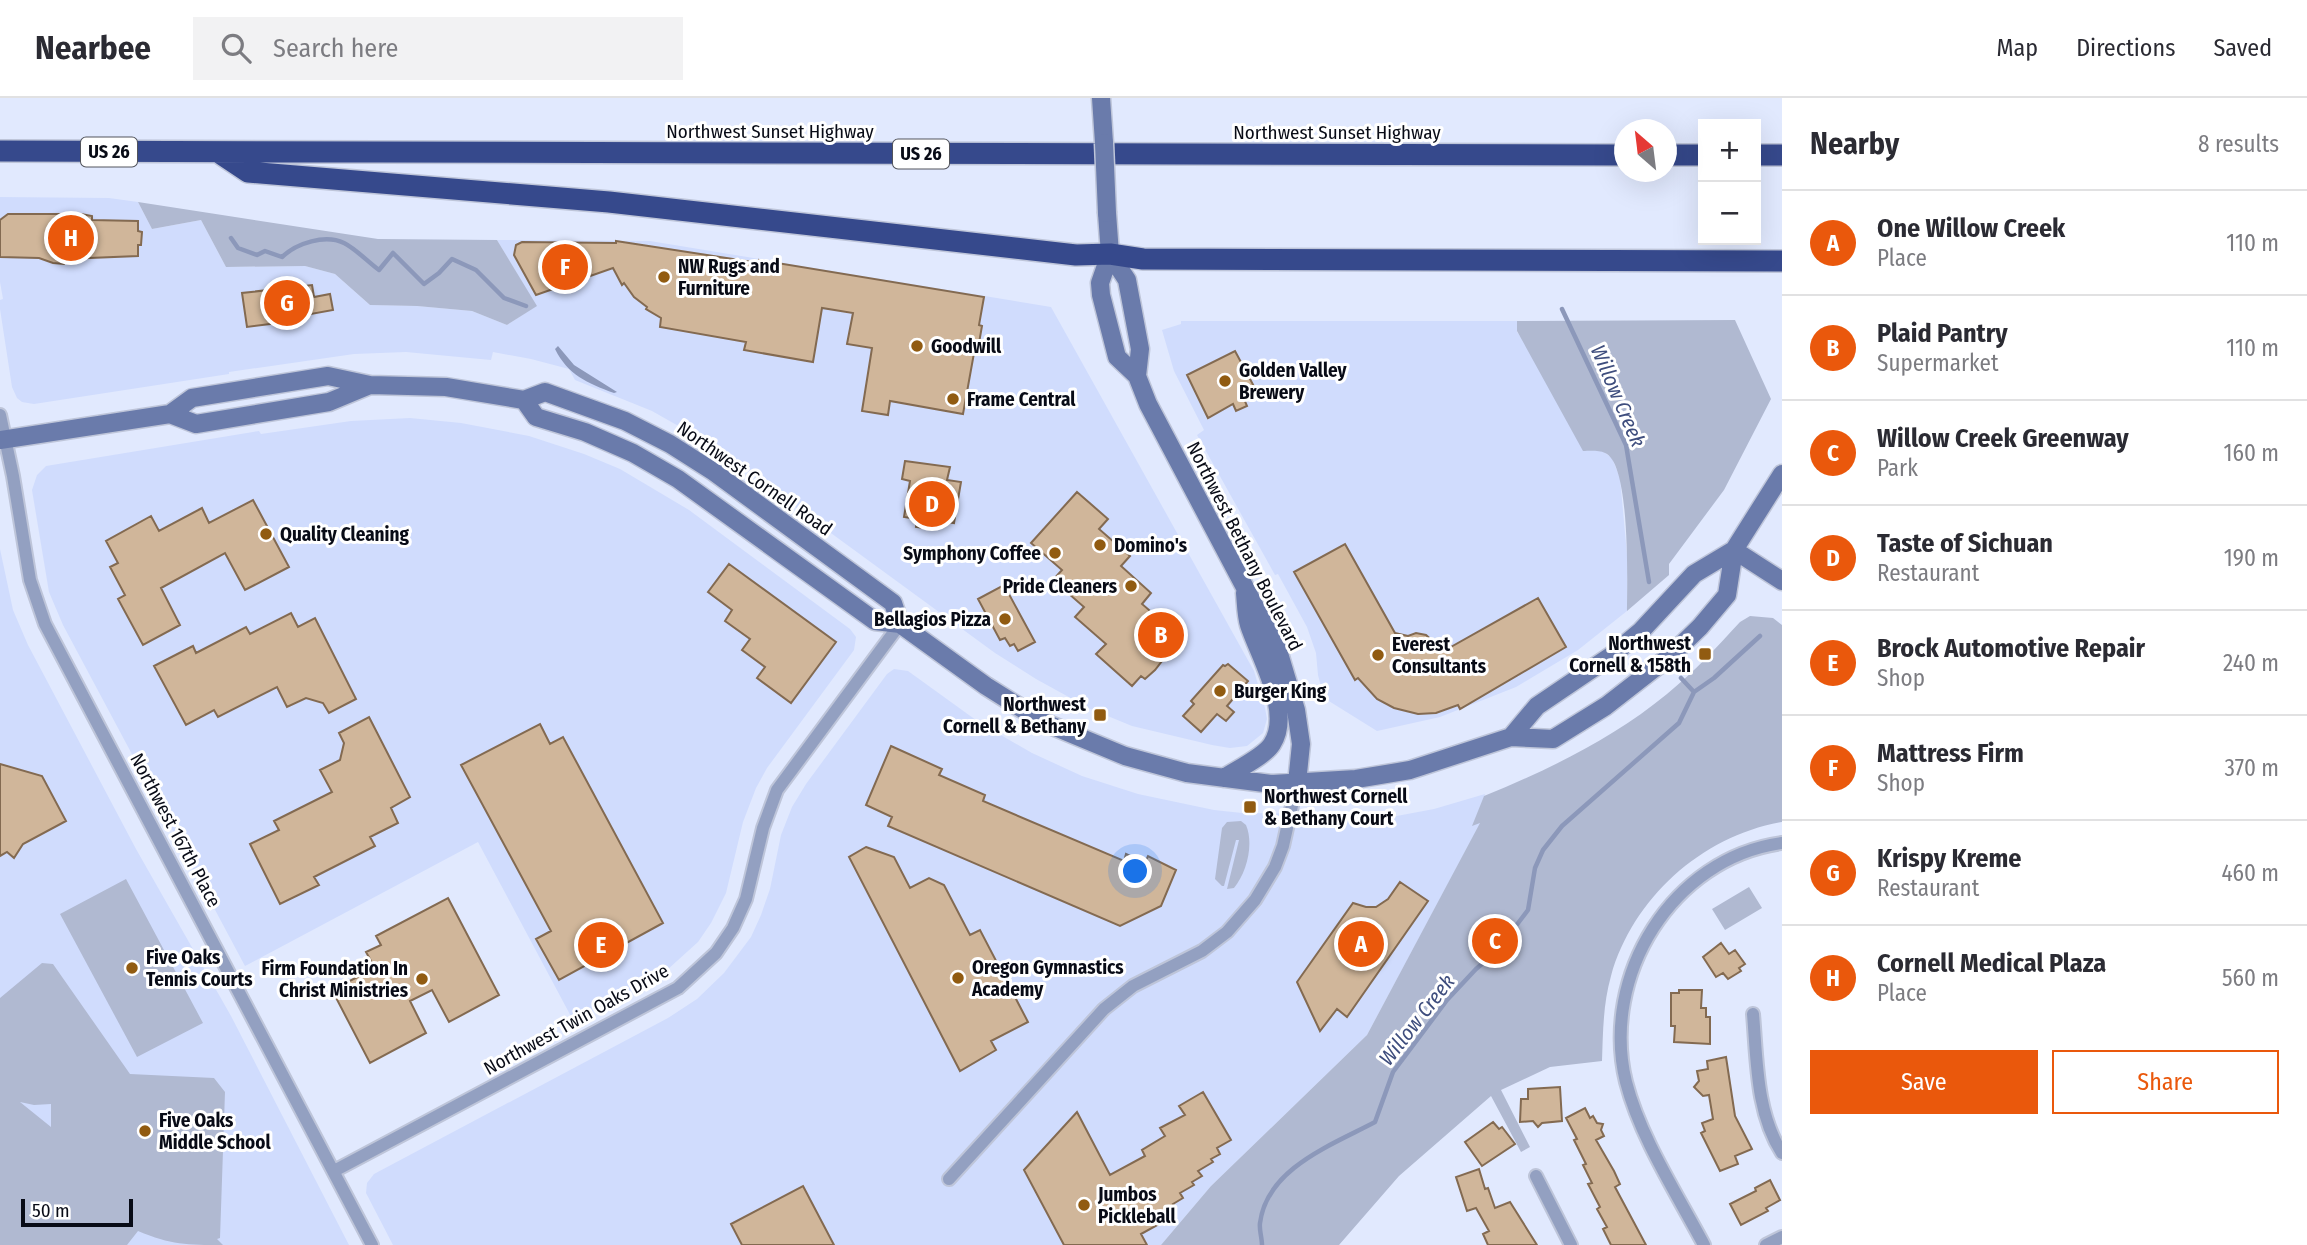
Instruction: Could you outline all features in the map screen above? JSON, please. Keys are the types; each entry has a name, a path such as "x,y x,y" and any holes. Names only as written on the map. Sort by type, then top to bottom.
{"highway":[{"name":"Northwest Sunset Highway","path":"0,151 1614,155"},
{"path":"218,152 248,172 541,195 1076,255 1110,254 1143,259 1782,261"},
{"path":"1677,155 1698,155"},
{"path":"1761,155 1782,155"}],"main road":[{"name":"Northwest Bethany Boulevard","path":"1101,98 1110,254 1100,283 1117,357 1136,376 1162,432 1278,650 1296,710 1301,744 1297,783"},
{"name":"Northwest Bethany Boulevard","path":"1110,254 1127,280 1140,349 1136,376"},
{"name":"Northwest Cornell Road","path":"2,440 170,414 192,398 328,376 370,385 446,387 524,400 545,392 625,421 670,444 714,472 893,603 900,624"},
{"name":"Northwest Cornell Road","path":"170,414 196,424 329,402 370,385"},
{"name":"Northwest Cornell Road","path":"524,400 536,417 597,437 633,453 678,479 875,621 900,624 986,686 1043,722 1125,756 1187,773 1272,784 1356,779 1410,770 1511,737 1553,739 1641,681 1700,627 1727,595 1734,550"},
{"name":"Northwest Cornell Road","path":"1511,737 1537,706 1611,656 1641,631 1694,575 1734,550 1781,480"},
{"path":"1734,550 1782,581"},
{"path":"1224,778 1269,747 1278,732 1279,717 1270,676 1248,622 1244,583"}],"street":[{"name":"Northwest 167th Place","path":"0,415 2,440 13,476 30,580 45,624 372,1245"},
{"name":"Northwest Twin Oaks Drive","path":"334,1171 678,988 716,953 733,928 746,899 763,828 777,790 900,624"},
{"path":"949,1179 1104,1009 1133,986 1202,951 1227,932 1255,900 1275,867 1283,846 1297,783"},
{"path":"1704,1245 1650,1143 1629,1092 1622,1058 1624,1006 1629,978 1638,951 1658,919 1694,882 1719,865 1748,852 1782,843"},
{"path":"1753,1014 1758,1084 1766,1118 1782,1153"},
{"path":"1536,1176 1571,1245"},
{"path":"1766,1245 1782,1237"}],"shaded area":[{"path":"0,197 109,198 138,202 152,229 201,220 226,267 305,266 335,274 370,305 472,311 507,325 536,306 497,240 650,241 1051,307 1254,671 1267,719 1263,733 1247,746 1230,748 1132,726 1076,703 995,653 705,441 652,411 575,380 569,369 493,352 491,360 406,352 354,354 34,404 22,402 12,387 0,309 0,300 3,299 0,282"},
{"path":"138,202 378,239 497,240 537,306 507,325 472,311 370,305 335,274 305,266 226,267 201,220 152,229"},
{"path":"1735,320 1771,399 1724,490 1669,564 1669,575 1627,611 1626,526 1619,478 1613,462 1603,452 1583,451 1517,331 1517,321"},
{"path":"1181,321 1517,321 1517,332 1605,453 1612,458 1620,478 1627,555 1627,611 1578,650 1516,687 1440,717 1377,731 1324,698 1316,653 1307,627 1197,435 1204,430 1174,371 1162,330 1181,324"},
{"path":"558,346 574,365 617,392 595,386 572,372 555,349"},
{"path":"410,418 461,423 529,436 620,469 689,510 850,629 856,637 854,650 767,768 756,788 743,822 726,893 698,942 667,970 574,1022 478,842 245,966 63,625 49,592 32,490 37,475 46,466 259,431 261,434 351,421"},
{"name":"Five Oaks Middle School","path":"0,549 13,610 28,645 136,849 231,1016 349,1245 0,1245"},
{"path":"1750,616 1773,618 1782,625 1782,822 1753,829 1699,856 1675,875 1654,897 1621,948 1611,976 1605,1008 1602,1061 1550,1067 1501,1090 1530,1147 1521,1152 1491,1096 1399,1176 1339,1245 1161,1245 1211,1186 1367,1035 1480,823 1472,826 1484,796 1556,764 1624,725 1677,686 1740,622"},
{"path":"894,669 908,671 980,723 1032,753 1082,776 1138,794 1214,810 1329,814 1370,821 1434,809 1485,794 1473,825 1481,822 1367,1035 1211,1186 1161,1245 393,1245 366,1193 367,1183 374,1174 668,1018 697,999 724,973 751,937 761,915 770,889 781,835 792,807 887,674"},
{"path":"1241,821 1246,825 1248,833 1248,858 1239,881 1234,888 1227,889 1239,840 1236,840 1222,886 1215,879 1222,828 1227,822"},
{"name":"Five Oaks Tennis Courts","path":"126,879 203,1023 137,1057 60,914"},
{"path":"1749,887 1762,908 1725,930 1712,909"},
{"path":"42,963 53,964 130,1074 214,1078 225,1092 220,1238 217,1239 223,1245 179,1243 138,1231 127,1245 0,1245 0,998","holes":["20,1102 51,1104 51,1127"]}],"building":[{"path":"8,214 81,214 92,216 92,220 138,221 138,231 142,232 138,256 65,259 64,264 39,258 0,257 0,220"},
{"path":"616,241 759,263 759,260 984,297 979,343 976,342 963,414 890,401 888,415 862,411 872,348 847,344 853,313 822,308 813,362 744,350 746,342 660,327 661,318 646,309 624,283 622,285 613,268 536,295 514,255 516,245 522,242"},
{"path":"312,285 314,297 330,294 333,310 294,317 294,321 247,327 242,293"},
{"path":"1235,351 1257,392 1244,399 1247,406 1236,411 1233,404 1208,418 1187,375"},
{"path":"905,461 950,467 947,480 961,482 954,523 933,520 931,529 916,527 917,519 904,517 910,481 902,479"},
{"path":"1077,492 1108,519 1099,529 1130,556 1121,566 1151,593 1142,604 1178,635 1169,645 1172,648 1155,670 1145,679 1141,676 1132,686 1096,654 1106,644 1075,617 1084,607 1053,580 1062,570 1031,543"},
{"path":"253,500 289,567 245,590 225,553 161,588 180,625 143,645 118,599 125,595 110,567 118,563 106,541 151,516 159,531 202,508 209,523"},
{"path":"1345,544 1395,633 1408,636 1416,633 1426,635 1436,644 1449,648 1538,598 1566,647 1460,709 1458,705 1436,713 1418,714 1394,708 1377,699 1358,678 1355,680 1294,572"},
{"path":"729,564 836,642 791,703 757,678 765,667 742,650 750,639 725,621 732,610 708,592"},
{"name":"Bellagios Pizza","path":"1004,585 1035,642 1018,651 1014,644 1010,646 1005,638 1000,640 978,599"},
{"path":"291,613 298,627 315,618 356,699 329,713 323,703 306,698 287,707 277,687 218,717 214,710 186,725 154,666 193,646 196,653 246,627 250,634"},
{"name":"Burger King","path":"1228,664 1248,681 1227,706 1234,712 1226,721 1217,714 1201,732 1183,716 1194,704 1191,701 1223,665"},
{"path":"369,717 410,797 391,808 398,823 370,837 375,846 314,877 319,885 280,904 250,844 279,830 274,821 332,792 320,770 340,760 344,743 339,733"},
{"path":"540,724 550,744 563,737 663,923 559,980 536,939 551,931 461,765"},
{"path":"891,746 942,769 939,775 985,795 983,801 1124,861 1126,854 1145,863 1148,856 1176,870 1161,906 1120,926 888,826 892,817 866,805"},
{"path":"0,764 42,776 66,821 23,844 14,858 7,852 0,856"},
{"name":"Oregon Gymnastics Academy","path":"866,847 894,857 910,888 929,878 944,885 970,935 980,930 1028,1022 991,1041 996,1050 960,1071 849,857"},
{"path":"1400,882 1428,901 1347,1017 1337,1009 1320,1031 1297,982 1353,903 1376,907 1388,899"},
{"name":"Firm Foundation In Christ Ministries","path":"448,898 499,995 449,1022 432,990 410,1001 426,1033 370,1063 332,990 375,968 366,952 381,945 376,936"},
{"path":"1721,943 1729,954 1735,950 1745,964 1739,968 1741,971 1728,979 1723,973 1716,977 1703,957"},
{"path":"1679,990 1702,990 1701,1008 1706,1008 1706,1017 1710,1017 1710,1044 1674,1042 1671,993 1679,993"},
{"path":"1726,1057 1735,1116 1752,1149 1735,1156 1738,1164 1720,1171 1701,1133 1705,1131 1702,1123 1713,1119 1709,1095 1703,1096 1694,1087 1699,1081 1697,1071 1708,1069 1707,1061"},
{"path":"1560,1087 1562,1121 1542,1123 1538,1127 1533,1121 1520,1122 1521,1099 1528,1099 1528,1089"},
{"path":"1203,1092 1231,1140 1217,1148 1220,1154 1198,1171 1202,1176 1192,1182 1194,1185 1180,1193 1183,1198 1173,1204 1175,1207 1159,1216 1163,1222 1141,1234 1147,1245 1064,1245 1024,1170 1077,1112 1110,1175 1145,1156 1142,1150 1165,1136 1160,1128 1185,1115 1179,1106"},
{"path":"1585,1108 1590,1118 1593,1116 1597,1123 1603,1124 1601,1130 1604,1136 1596,1140 1620,1184 1615,1187 1646,1245 1611,1245 1603,1229 1607,1227 1588,1184 1592,1183 1583,1165 1586,1164 1566,1118"},
{"path":"1493,1122 1499,1129 1502,1127 1515,1144 1482,1166 1465,1142"},
{"path":"1479,1169 1495,1208 1510,1202 1537,1245 1488,1245 1483,1234 1489,1231 1476,1208 1467,1211 1456,1177"},
{"path":"1770,1180 1780,1200 1766,1208 1768,1211 1741,1225 1730,1204 1756,1191 1755,1188"},
{"path":"803,1186 834,1245 742,1245 731,1224"}],"waterway":[{"path":"231,238 238,248 257,255 265,251 282,257 312,241 336,240 353,249 379,270 393,253 424,284 452,259 476,270 504,298 526,306"},
{"name":"Willow Creek","path":"1562,309 1626,445 1649,582"},
{"path":"1694,692 1714,678 1760,636"},
{"name":"Willow Creek","path":"1262,1245 1260,1223 1265,1204 1275,1187 1304,1160 1375,1122 1393,1072 1447,1000 1496,952 1528,910 1535,868 1543,850 1562,826 1679,723 1694,692 1681,678"}],"place":[{"name":"Cornell Medical Plaza","path":"71,238"},
{"name":"Mattress Firm","path":"565,267"},
{"name":"NW Rugs and Furniture","path":"664,277"},
{"name":"Krispy Kreme","path":"287,303"},
{"name":"Goodwill","path":"917,346"},
{"name":"Golden Valley Brewery","path":"1225,381"},
{"name":"Frame Central","path":"953,399"},
{"name":"Taste of Sichuan","path":"932,504"},
{"name":"Quality Cleaning","path":"266,534"},
{"name":"Domino's","path":"1100,545"},
{"name":"Symphony Coffee","path":"1055,553"},
{"name":"Pride Cleaners","path":"1131,586"},
{"name":"Bellagios Pizza","path":"1005,619"},
{"name":"Plaid Pantry","path":"1161,635"},
{"name":"Northwest Cornell & 158th","path":"1705,654"},
{"name":"Everest Consultants","path":"1378,655"},
{"name":"Burger King","path":"1220,691"},
{"name":"Northwest Cornell & Bethany","path":"1100,715"},
{"name":"Northwest Cornell & Bethany Court","path":"1250,807"},
{"name":"Willow Creek Greenway","path":"1495,941"},
{"name":"One Willow Creek","path":"1361,944"},
{"name":"Brock Automotive Repair","path":"601,945"},
{"name":"Five Oaks Tennis Courts","path":"132,968"},
{"name":"Oregon Gymnastics Academy","path":"958,978"},
{"name":"Firm Foundation In Christ Ministries","path":"422,979"},
{"name":"Five Oaks Middle School","path":"145,1131"},
{"name":"Jumbos Pickleball","path":"1084,1205"}]}
